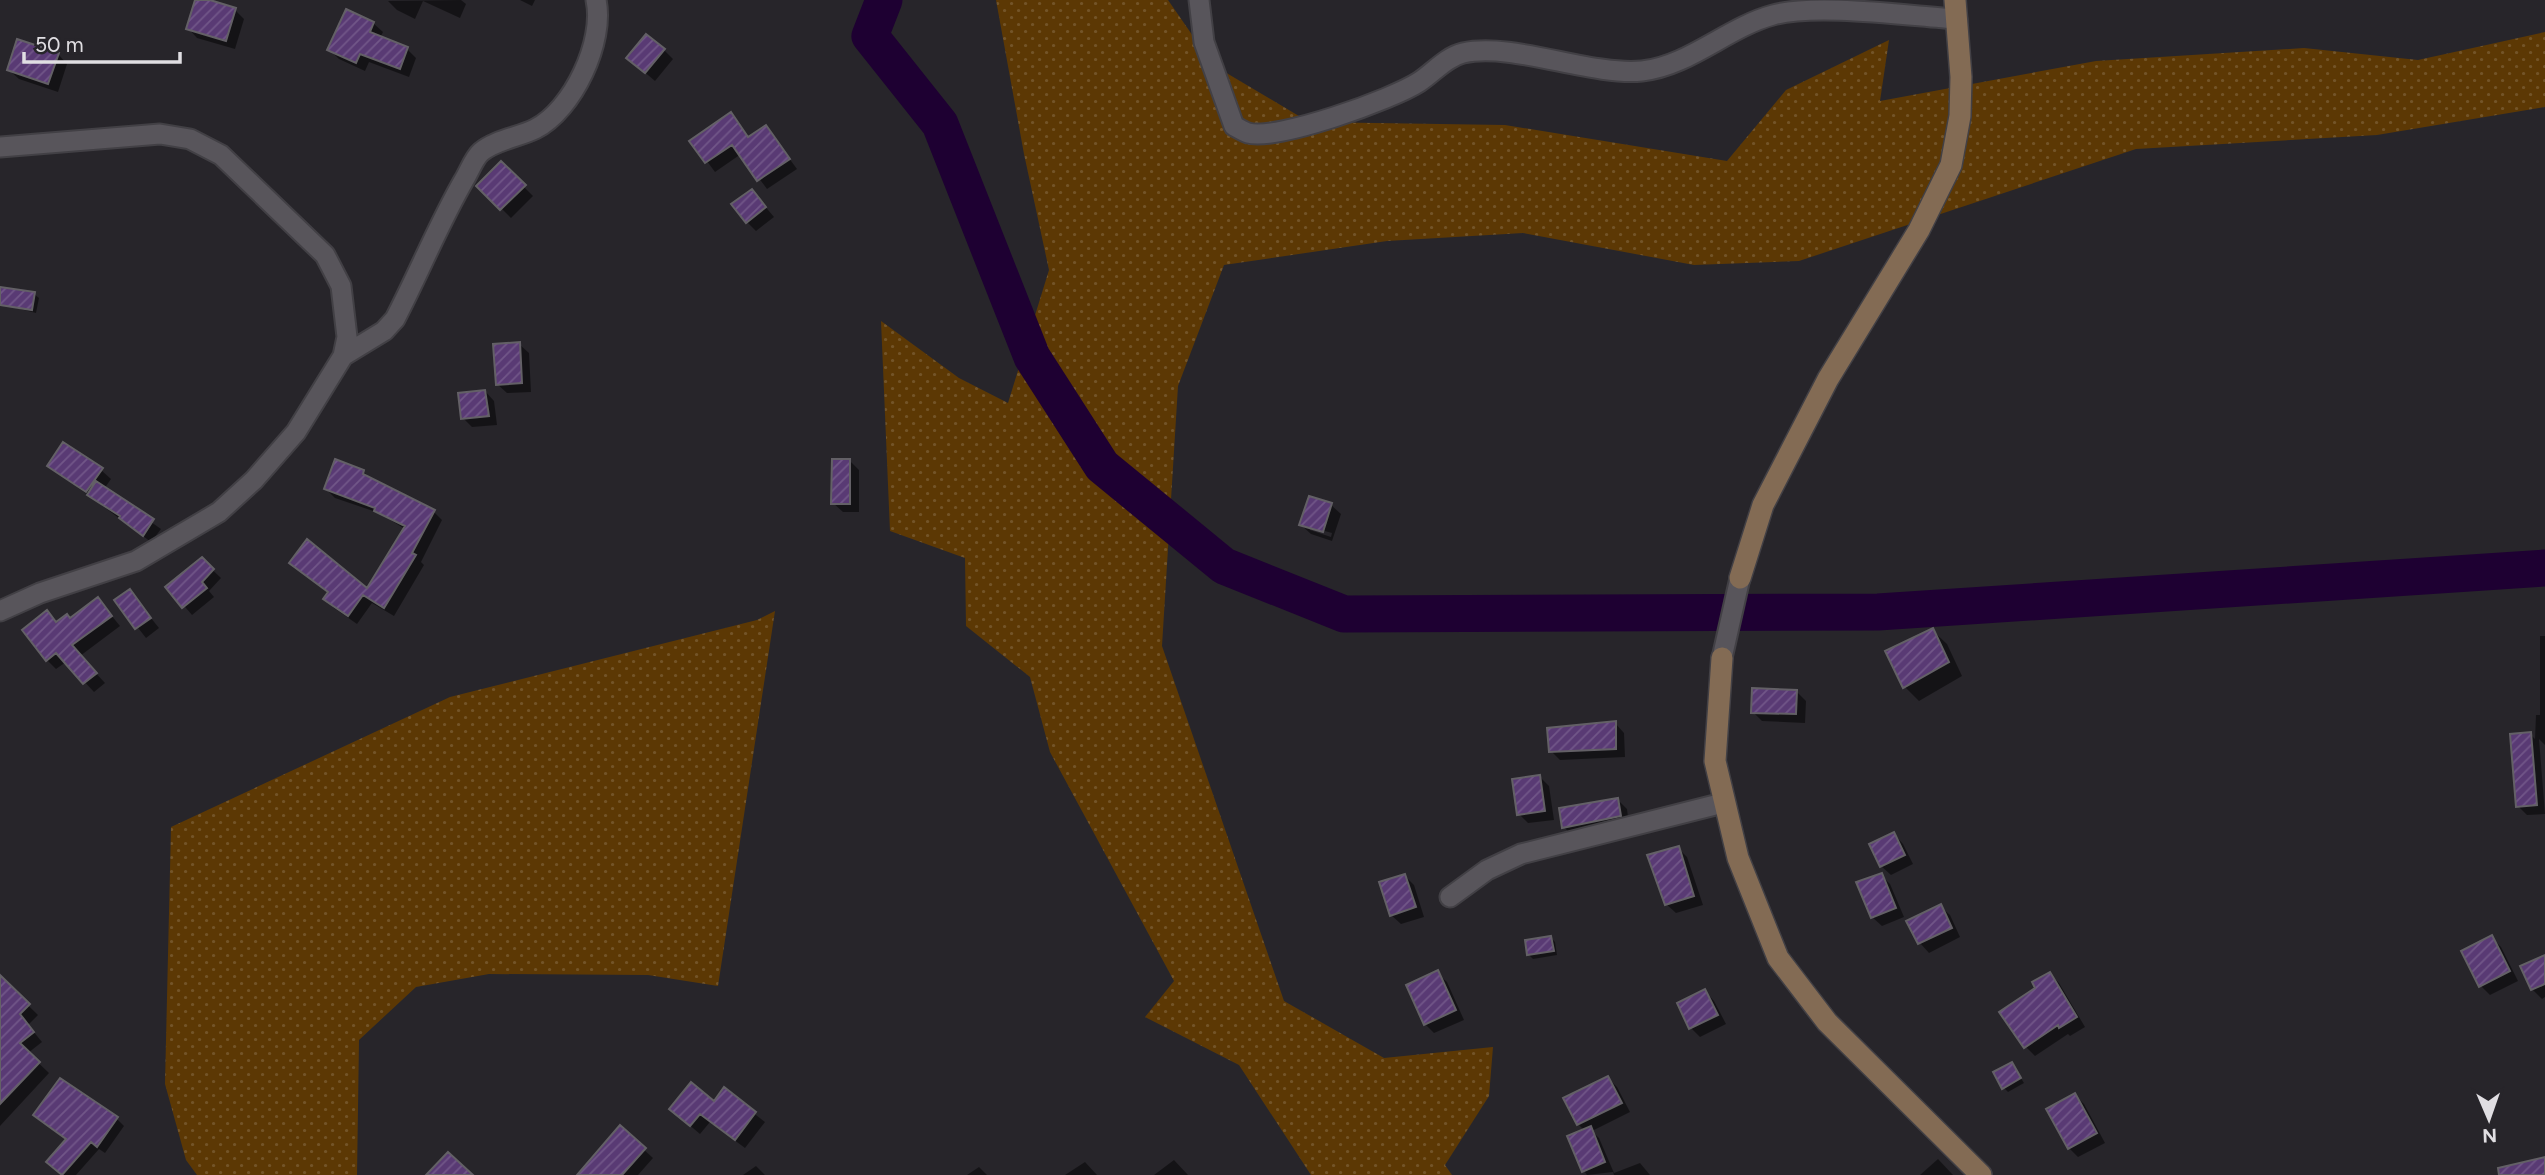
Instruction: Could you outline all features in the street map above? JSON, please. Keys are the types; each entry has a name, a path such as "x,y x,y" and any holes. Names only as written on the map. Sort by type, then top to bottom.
{"street":[{"path":"343,356 384,331 394,319 449,205 480,152 537,128 550,119 583,75 594,49 598,27 596,0"},
{"path":"1199,0 1204,42 1234,126 1249,134 1268,134 1367,107 1419,82 1442,64 1463,53 1499,53 1643,71 1668,64 1772,15 1803,10 1956,9 1961,77 1960,116 1951,165 1919,230 1828,379 1763,505 1740,578 1721,659 1715,761 1738,858 1778,958 1827,1022 1981,1175"},
{"path":"0,147 160,134 190,139 221,155 325,255 341,286 347,337 343,356 296,432 254,480 219,512 136,561 40,593 0,611"},
{"path":"1450,897 1487,870 1521,854 1723,803"}],"shaded area":[{"path":"996,0 1168,0 1213,65 1309,122 1505,125 1727,161 1786,90 1889,40 1880,101 2096,61 2304,48 2418,60 2545,32 2545,107 2377,135 2136,149 1799,261 1694,265 1523,233 1387,241 1224,265 1178,386 1162,646 1284,1001 1384,1058 1493,1047 1489,1096 1445,1165 1452,1175 1311,1175 1239,1065 1145,1017 1174,981 1050,752 1030,677 966,626 965,558 890,531 881,321 959,378 1008,403 1049,270 1024,154"},
{"path":"775,611 718,986 648,975 489,974 416,987 359,1040 357,1175 197,1175 186,1160 165,1084 171,827 450,697 757,620"}],"building":[{"path":"195,0 210,0 236,8 226,41 186,29"},
{"path":"346,9 374,22 370,32 408,47 400,69 360,54 356,63 327,50"},
{"path":"646,34 665,49 645,73 626,58"},
{"path":"17,39 59,53 48,84 7,70"},
{"path":"731,112 748,137 766,125 790,159 757,181 732,145 705,163 689,141"},
{"path":"501,161 526,185 500,210 476,186"},
{"path":"752,189 766,207 746,223 731,204"},
{"path":"0,287 35,292 32,310 0,305"},
{"path":"520,342 522,383 496,385 493,344"},
{"path":"485,390 489,416 461,419 458,393"},
{"path":"63,442 103,468 86,492 47,466"},
{"path":"335,459 364,470 363,474 435,510 412,553 416,555 384,608 363,595 348,616 323,599 328,592 289,563 307,539 367,588 405,526 374,511 375,508 324,489"},
{"path":"832,459 850,459 850,504 831,504"},
{"path":"96,481 154,519 143,536 119,518 120,516 87,495"},
{"path":"1309,496 1332,503 1323,532 1299,525"},
{"path":"202,557 214,569 202,582 207,588 182,608 165,587"},
{"path":"130,589 151,618 135,629 114,600"},
{"path":"98,597 112,616 72,645 97,673 83,684 56,653 46,661 22,630 47,610 56,622 67,614 70,618"},
{"path":"1933,628 1949,662 1903,688 1885,651"},
{"path":"1752,688 1797,690 1796,714 1751,713"},
{"path":"1616,721 1616,749 1549,752 1547,728"},
{"path":"2531,732 2537,805 2516,807 2510,734"},
{"path":"1540,775 1545,811 1517,815 1512,779"},
{"path":"1618,798 1621,816 1562,828 1559,808"},
{"path":"1894,832 1905,855 1880,867 1869,844"},
{"path":"1679,846 1694,896 1665,905 1647,855"},
{"path":"1882,873 1896,908 1871,918 1856,882"},
{"path":"1405,874 1416,907 1390,916 1379,882"},
{"path":"1941,904 1952,928 1918,944 1906,921"},
{"path":"2492,935 2510,971 2479,987 2461,951"},
{"path":"1551,936 1554,951 1527,955 1525,940"},
{"path":"2545,955 2545,984 2531,990 2520,966"},
{"path":"1438,970 1456,1010 1424,1025 1406,985"},
{"path":"2050,972 2077,1017 2059,1028 2058,1025 2024,1048 1999,1012 2035,988 2032,982"},
{"path":"0,975 30,1004 20,1014 34,1032 20,1043 40,1062 0,1104"},
{"path":"1705,989 1718,1015 1689,1029 1677,1003"},
{"path":"2012,1062 2021,1078 2002,1089 1993,1072"},
{"path":"1608,1076 1622,1103 1577,1125 1563,1098"},
{"path":"60,1078 118,1117 97,1147 91,1142 62,1175 46,1162 66,1139 33,1115"},
{"path":"691,1082 714,1101 724,1087 756,1112 735,1140 700,1114 690,1126 669,1109"},
{"path":"2075,1093 2097,1133 2068,1149 2046,1109"},
{"path":"620,1125 646,1148 622,1175 577,1175"},
{"path":"1591,1126 1605,1162 1582,1172 1567,1136"},
{"path":"448,1152 473,1175 426,1175"},
{"path":"2545,1157 2545,1175 2499,1175 2498,1168"}],"waterway":[{"path":"884,0 870,36 940,124 1032,357 1102,466 1224,566 1344,614 1878,612 2545,568"}]}
